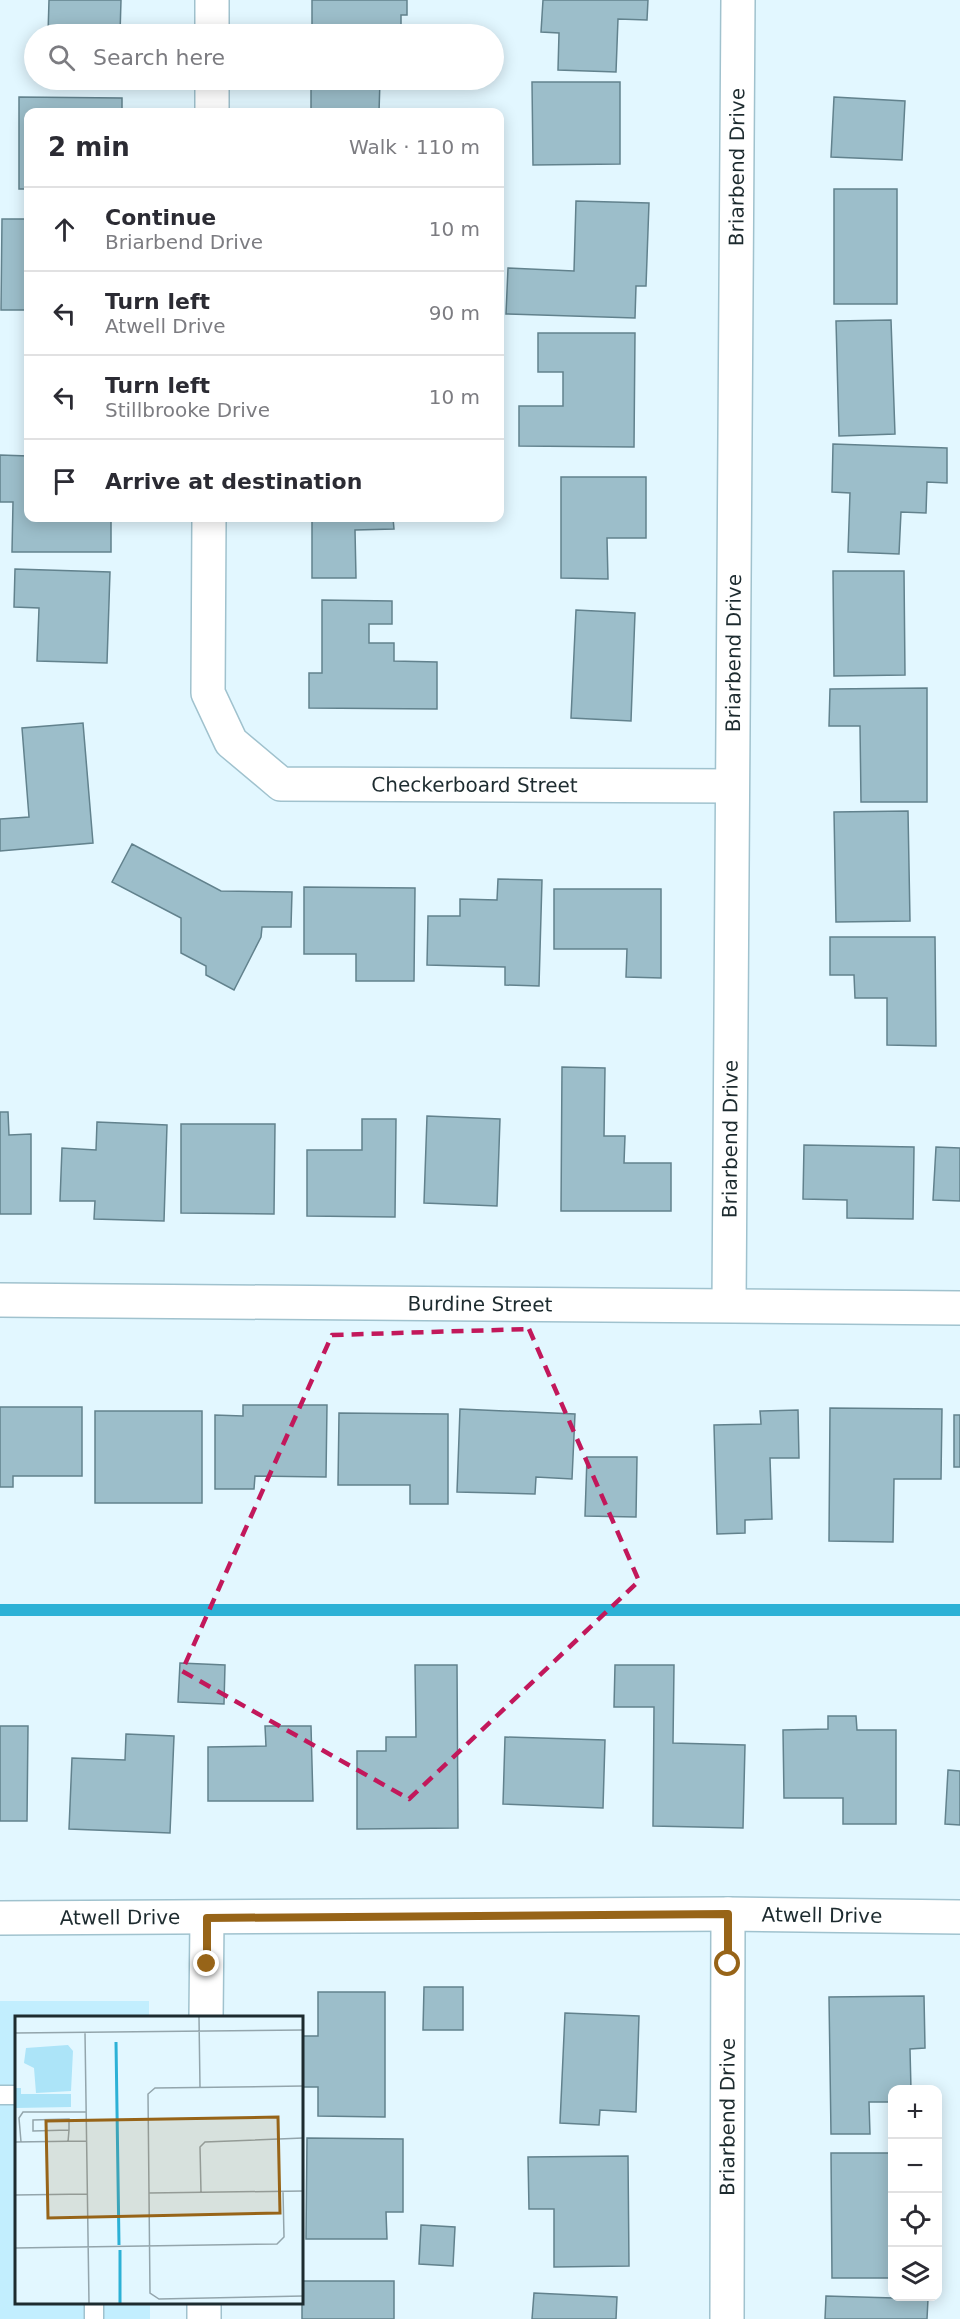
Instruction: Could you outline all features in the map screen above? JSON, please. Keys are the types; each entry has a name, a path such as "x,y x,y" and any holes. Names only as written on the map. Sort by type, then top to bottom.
{"street":[{"path":"212,0 212,24"},
{"name":"Briarbend Drive","path":"729,1305 738,0"},
{"path":"212,90 212,108"},
{"name":"Checkerboard Street","path":"209,522 208,693 231,742 281,784 732,786"},
{"name":"Burdine Street","path":"0,1300 960,1308"},
{"name":"Briarbend Drive","path":"727,2319 728,1914"},
{"name":"Atwell Drive","path":"0,1918 728,1914 960,1917"},
{"path":"206,2016 207,1918"}],"highlighted area":[{"path":"529,1329 639,1581 409,1799 182,1671 332,1335"}],"shaded area":[{"path":"0,2001 149,2001 149,2016 15,2016 15,2304 150,2304 150,2319 0,2319"}],"building":[{"path":"49,0 121,0 120,24 48,24"},
{"path":"312,0 407,0 407,15 401,15 401,24 312,24"},
{"path":"543,0 648,0 647,20 618,19 616,72 558,70 559,33 541,32"},
{"path":"532,82 620,82 620,164 533,165"},
{"path":"311,90 380,90 379,108 311,108"},
{"path":"19,97 122,98 122,108 24,108 24,189 19,189"},
{"path":"834,97 905,101 902,160 831,157"},
{"path":"834,189 897,189 897,304 834,304"},
{"path":"576,201 649,203 646,286 636,286 635,318 506,314 508,268 574,271"},
{"path":"2,219 24,219 24,310 1,310"},
{"path":"891,320 895,434 839,436 836,321"},
{"path":"538,333 635,333 634,447 519,446 519,406 563,406 563,372 538,372"},
{"path":"833,444 947,448 947,483 927,482 926,513 901,512 899,554 848,552 850,493 832,492"},
{"path":"0,455 24,456 24,522 111,522 111,552 12,552 13,502 0,502"},
{"path":"561,477 646,477 646,538 607,538 608,579 561,578"},
{"path":"312,522 393,522 394,529 355,530 356,578 312,578"},
{"path":"15,569 110,572 107,663 37,661 39,608 14,607"},
{"path":"833,571 904,571 905,675 834,676"},
{"path":"322,600 392,601 392,624 369,624 369,643 394,643 394,661 437,662 437,709 309,708 309,673 322,673"},
{"path":"576,610 635,613 631,721 571,718"},
{"path":"927,688 927,802 861,802 860,726 829,726 830,689"},
{"path":"83,723 93,843 0,851 0,819 29,817 22,728"},
{"path":"908,811 910,921 836,922 834,812"},
{"path":"132,844 221,891 292,892 291,927 262,927 261,937 234,990 206,975 206,966 181,953 181,918 112,882"},
{"path":"498,879 542,880 539,986 505,985 505,967 427,965 428,916 460,916 460,899 497,900"},
{"path":"304,887 415,888 414,981 356,981 356,954 304,954"},
{"path":"554,889 661,889 661,978 626,977 627,949 554,949"},
{"path":"830,937 935,937 936,1046 887,1045 887,998 855,998 854,975 830,975"},
{"path":"562,1067 605,1068 604,1136 625,1136 624,1163 671,1163 671,1211 561,1211"},
{"path":"0,1112 8,1112 9,1135 31,1134 31,1214 0,1214"},
{"path":"427,1116 500,1119 497,1206 424,1203"},
{"path":"362,1119 396,1119 395,1217 307,1216 307,1150 362,1150"},
{"path":"97,1122 167,1125 164,1221 94,1219 95,1201 60,1201 62,1148 96,1150"},
{"path":"181,1124 275,1124 274,1214 181,1213"},
{"path":"804,1145 914,1147 913,1219 847,1218 847,1200 803,1199"},
{"path":"936,1147 960,1148 960,1201 933,1200"},
{"path":"243,1405 327,1405 326,1477 255,1476 254,1489 215,1489 215,1415 243,1416"},
{"path":"0,1407 82,1407 82,1476 13,1476 13,1487 0,1487"},
{"path":"830,1408 942,1409 941,1479 894,1479 893,1542 829,1541"},
{"path":"460,1409 575,1414 572,1479 536,1477 535,1494 457,1492"},
{"path":"798,1410 799,1458 770,1458 772,1519 745,1520 745,1533 717,1534 714,1425 761,1424 760,1411"},
{"path":"95,1411 202,1411 202,1503 95,1503"},
{"path":"339,1413 448,1414 448,1504 410,1504 410,1485 338,1485"},
{"path":"954,1415 960,1415 960,1467 954,1467"},
{"path":"587,1457 637,1457 636,1517 585,1516"},
{"path":"180,1663 225,1665 224,1704 178,1702"},
{"path":"415,1665 457,1665 458,1828 357,1829 357,1751 386,1751 386,1737 416,1737"},
{"path":"615,1665 674,1665 673,1743 745,1745 743,1828 653,1826 654,1707 614,1707"},
{"path":"828,1716 856,1716 857,1730 896,1730 896,1824 843,1824 843,1798 784,1798 783,1730 828,1729"},
{"path":"0,1726 28,1726 27,1821 0,1821"},
{"path":"265,1726 311,1726 313,1801 208,1801 208,1747 266,1746"},
{"path":"126,1734 174,1736 170,1833 69,1829 72,1758 125,1760"},
{"path":"505,1737 605,1740 603,1808 503,1804"},
{"path":"948,1770 960,1771 960,1825 945,1824"},
{"path":"424,1987 463,1987 463,2030 423,2030"},
{"path":"318,1992 385,1992 385,2117 318,2116 318,2087 303,2087 303,2036 318,2036"},
{"path":"924,1996 925,2048 910,2049 911,2085 888,2085 888,2102 869,2102 870,2134 831,2134 829,1997"},
{"path":"565,2013 639,2016 636,2112 600,2110 599,2125 560,2123"},
{"path":"307,2138 403,2139 403,2212 386,2212 387,2239 306,2239"},
{"path":"831,2153 888,2153 888,2278 832,2278"},
{"path":"628,2156 629,2266 554,2267 554,2209 529,2209 528,2157"},
{"path":"421,2225 455,2227 453,2266 419,2264"},
{"path":"303,2281 394,2281 394,2319 302,2319"},
{"path":"534,2293 617,2297 616,2319 532,2319"},
{"path":"826,2296 888,2298 888,2301 928,2301 927,2319 825,2319"}],"waterway":[{"path":"0,1610 960,1610"}],"route":[{"path":"207,1964 207,1918 728,1914 728,1964"}]}
